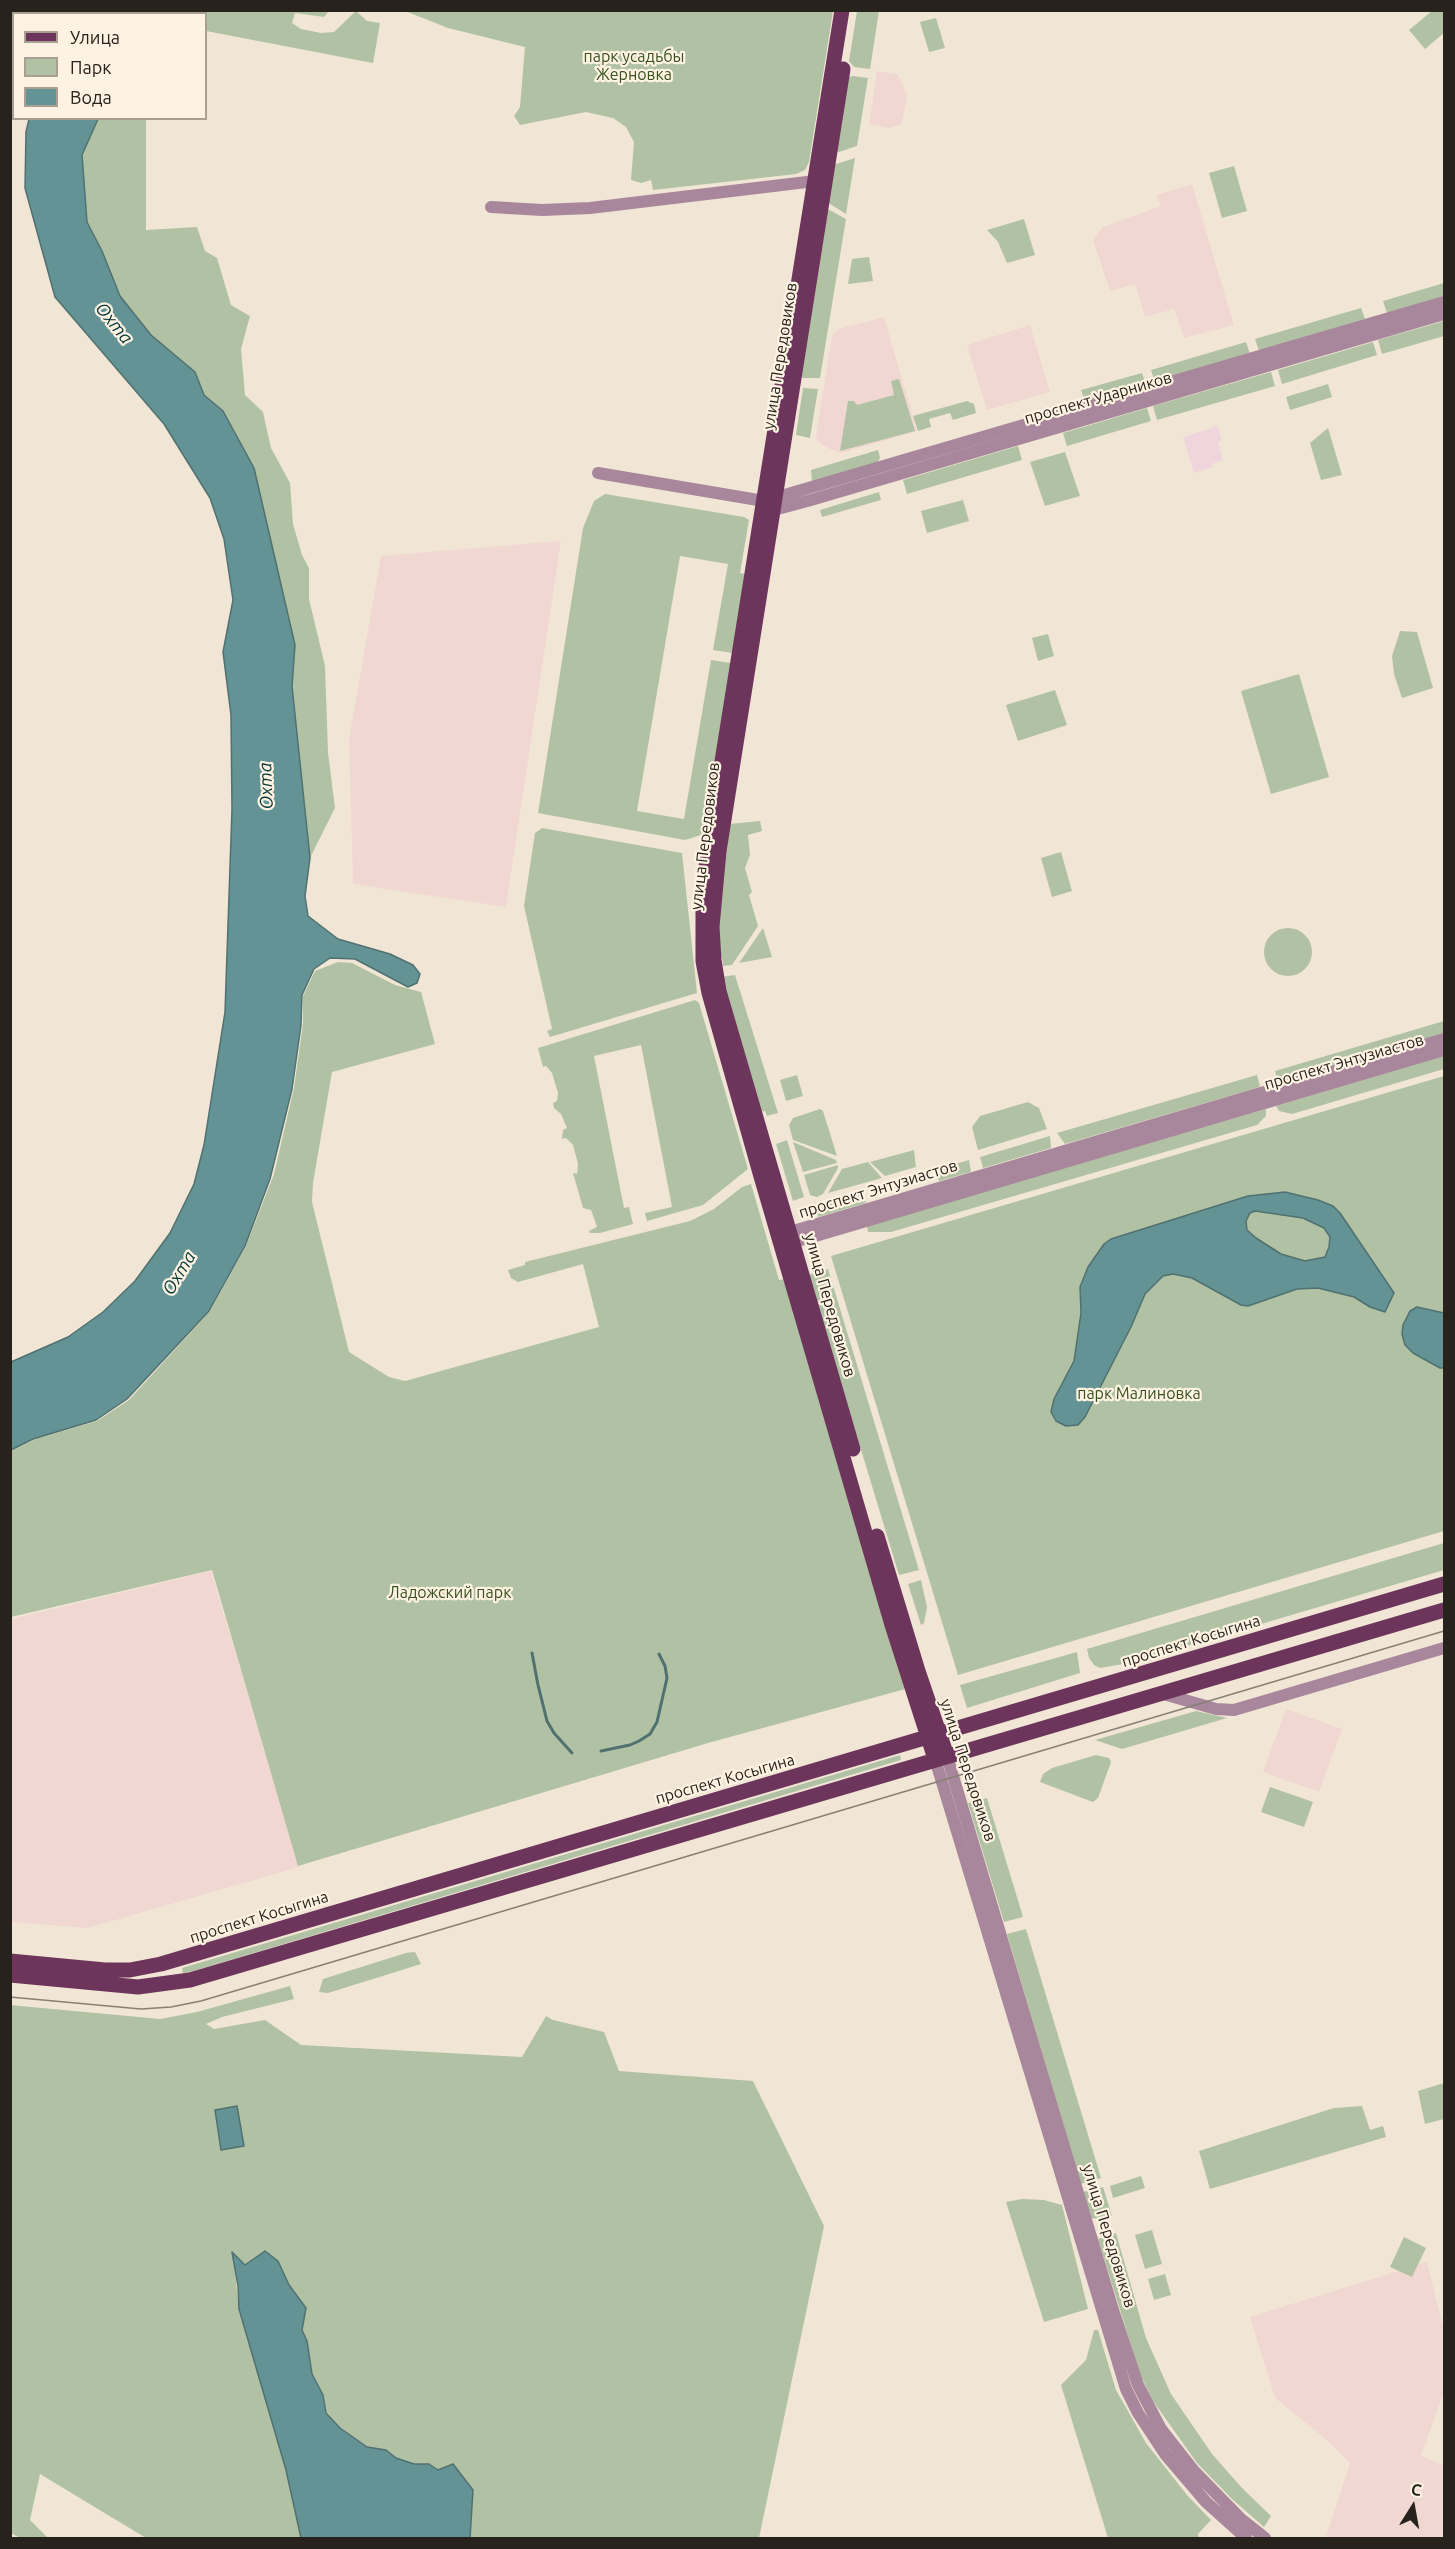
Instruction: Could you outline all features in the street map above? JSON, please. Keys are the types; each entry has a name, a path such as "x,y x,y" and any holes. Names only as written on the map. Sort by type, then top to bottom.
{"main road":[{"name":"улица Передовиков","path":"771,503 815,181 842,10"},
{"name":"улица Передовиков","path":"852,10 771,503 710,838 703,894 703,961 709,993 788,1238 892,1625 941,1758"},
{"name":"проспект Косыгина","path":"10,1961 105,1970 153,1966 1444,1584"},
{"path":"10,1975 138,1987 190,1980 1444,1610"}],"street":[{"path":"491,207 542,210 590,208 815,181"},
{"name":"проспект Ударников","path":"1146,396 1444,302"},
{"name":"проспект Ударников","path":"598,473 771,503 1444,314"},
{"name":"проспект Энтузиастов","path":"788,1238 1444,1039"},
{"name":"проспект Энтузиастов","path":"788,1238 1444,1050"},
{"path":"1160,1693 1216,1709 1234,1710 1444,1648"},
{"name":"улица Передовиков","path":"941,1758 1126,2389 1138,2413 1165,2454 1206,2502 1246,2538"},
{"name":"улица Передовиков","path":"941,1758 1138,2385 1161,2428 1194,2471 1241,2519 1264,2538"}],"shaded area":[{"path":"877,71 898,74 907,96 902,124 889,128 869,124"},
{"path":"1192,184 1234,325 1184,338 1174,309 1145,317 1135,284 1110,291 1093,240 1103,227 1161,206 1157,195"},
{"path":"884,317 917,431 842,453 830,449 817,441 816,435 832,336 838,329"},
{"path":"1030,325 1050,392 987,410 967,345"},
{"path":"1214,425 1218,427 1222,441 1218,442 1223,460 1212,464 1213,467 1194,473 1183,437 1212,428"},
{"path":"561,541 506,907 353,884 349,739 381,556"},
{"path":"211,1571 299,1867 88,1928 11,1922 11,1619"},
{"path":"1286,1709 1342,1729 1319,1792 1263,1772"},
{"path":"1427,2262 1444,2331 1444,2391 1421,2456 1444,2465 1444,2538 1328,2538 1326,2537 1350,2463 1328,2441 1275,2398 1250,2317"}],"green space":[{"path":"162,10 329,11 324,17 295,13 292,23 301,29 321,33 334,32 356,11 367,21 380,23 373,63 207,31 207,12 161,12"},
{"name":"парк усадьбы Жерновка","path":"405,11 833,11 809,162 805,170 796,174 653,190 651,180 641,183 631,180 634,142 626,127 613,118 586,112 520,125 514,116 520,107 525,47 448,28"},
{"path":"857,11 879,11 870,69 854,67 849,61"},
{"path":"1432,11 1444,11 1444,33 1425,49 1409,30"},
{"path":"936,18 945,48 929,52 920,22"},
{"path":"849,77 868,78 857,146 839,152 835,151"},
{"path":"98,120 146,120 146,230 197,227 205,251 217,258 231,305 250,316 241,349 245,395 263,412 271,448 290,483 293,524 302,555 309,568 309,599 325,666 328,753 335,808 310,858 292,686 295,645 223,411 204,395 195,372 151,335 120,296 87,221 82,155"},
{"path":"855,158 846,214 827,202 833,165"},
{"path":"1234,166 1247,211 1222,218 1209,173"},
{"path":"826,208 846,219 820,378 803,378 799,375"},
{"path":"1024,219 1035,255 1007,263 998,242 987,230"},
{"path":"869,257 873,281 848,284 852,259"},
{"path":"1444,283 1444,296 1387,313 1383,301"},
{"path":"1361,308 1365,319 1259,351 1255,339"},
{"path":"1444,321 1444,336 1382,354 1378,340"},
{"path":"1246,342 1250,354 1155,382 1151,370"},
{"path":"1373,342 1377,355 1282,384 1278,370"},
{"path":"1271,372 1275,386 1157,420 1153,406"},
{"path":"1142,373 1146,385 1085,402 1081,390"},
{"path":"899,379 915,431 840,451 848,401 854,401 857,405 894,395 891,381"},
{"path":"1328,384 1332,397 1290,410 1286,397"},
{"path":"803,388 818,389 810,438 796,435"},
{"path":"967,401 974,404 976,413 953,420 950,413 929,419 931,427 918,431 913,416"},
{"path":"1147,408 1151,421 1067,446 1063,433"},
{"path":"1328,428 1342,475 1321,480 1310,443"},
{"path":"1018,446 1022,460 907,494 903,480"},
{"path":"878,450 880,458 877,463 812,482 811,470"},
{"path":"1065,452 1080,496 1045,506 1030,462"},
{"path":"879,492 881,500 822,517 820,510"},
{"path":"605,494 744,517 749,520 740,573 745,574 733,653 713,650 728,564 680,556 637,811 684,819 711,660 731,663 704,834 685,840 538,813 583,528 594,501"},
{"path":"963,500 969,521 927,533 921,511"},
{"path":"1400,631 1417,632 1433,688 1402,698 1394,674 1392,656"},
{"path":"1048,634 1054,656 1038,661 1032,638"},
{"path":"1299,674 1329,777 1271,794 1241,691"},
{"path":"1055,690 1067,725 1018,741 1006,705"},
{"path":"760,821 762,831 748,835 750,855 745,868 752,892 749,895 758,926 732,965 723,966 722,957 719,957 717,926 729,824"},
{"path":"542,828 682,853 697,993 550,1037 547,1031 552,1029 524,906 535,833"},
{"path":"1061,852 1072,891 1052,897 1041,858"},
{"path":"763,928 772,957 739,963"},
{"path":"1288,928 1305,935 1312,952 1305,969 1288,976 1271,969 1264,952 1271,935"},
{"name":"Ладожский парк","path":"338,962 352,963 395,985 421,992 435,1044 332,1072 313,1183 312,1202 349,1352 389,1377 405,1381 599,1327 583,1264 518,1282 511,1278 508,1270 525,1265 525,1262 690,1221 714,1209 742,1187 751,1184 779,1280 785,1279 909,1688 708,1743 298,1866 212,1570 11,1617 11,1451 36,1439 97,1421 129,1400 210,1311 246,1246 274,1174 294,1088 303,1023 303,996 315,971"},
{"path":"735,975 778,1113 767,1116 765,1111 759,1112 721,977"},
{"path":"695,1000 699,1003 748,1169 703,1205 647,1221 645,1213 672,1207 641,1045 594,1056 624,1208 629,1207 633,1224 600,1233 590,1233 589,1231 597,1227 591,1210 583,1208 573,1173 577,1174 578,1164 573,1145 566,1138 562,1139 563,1130 567,1128 561,1114 554,1108 553,1103 557,1101 558,1093 552,1073 546,1066 543,1067 538,1048"},
{"path":"1444,1021 1444,1033 1279,1082 1277,1079 1275,1071"},
{"path":"1444,1056 1444,1069 1292,1114 1279,1111 1276,1106"},
{"path":"797,1075 803,1096 786,1101 780,1080"},
{"path":"1257,1075 1260,1087 1065,1144 1057,1133"},
{"name":"парк Малиновка","path":"1444,1076 1444,1531 958,1675 831,1256"},
{"path":"1028,1102 1039,1108 1047,1129 978,1150 972,1127 980,1116"},
{"path":"820,1109 823,1111 837,1156 793,1140 789,1125 793,1118"},
{"path":"1266,1109 1266,1116 1257,1125 891,1232 868,1232 867,1226"},
{"path":"1050,1136 1051,1148 983,1168 980,1157"},
{"path":"787,1140 804,1197 793,1201 776,1144"},
{"path":"793,1142 836,1160 837,1163 803,1172"},
{"path":"914,1150 916,1167 885,1176 870,1162"},
{"path":"969,1160 971,1172 939,1181 935,1170"},
{"path":"868,1162 882,1178 828,1193 842,1169"},
{"path":"838,1165 823,1194 817,1197 810,1195 804,1175"},
{"path":"862,1191 866,1203 818,1217 815,1205"},
{"path":"828,1269 919,1570 899,1575 808,1275"},
{"path":"1444,1543 1444,1570 1129,1663 1100,1668 1094,1665 1089,1658 1087,1649"},
{"path":"921,1580 927,1607 924,1623 921,1625 908,1584"},
{"path":"1077,1652 1080,1673 967,1708 960,1685"},
{"path":"1196,1711 1227,1718 1122,1749 1095,1740"},
{"path":"900,1755 901,1760 183,1974 182,1968"},
{"path":"1096,1755 1109,1758 1111,1762 1098,1798 1093,1802 1040,1782 1043,1774 1052,1768"},
{"path":"1270,1787 1313,1802 1304,1827 1261,1812"},
{"path":"987,1798 1023,1917 1004,1922 968,1803"},
{"path":"1026,1929 1101,2178 1081,2184 1007,1934"},
{"path":"415,1952 421,1964 328,1993 319,1992 323,1979"},
{"path":"290,1986 294,1999 222,2017 206,2024 214,2029 265,2020 301,2045 522,2057 546,2016 553,2020 604,2032 619,2071 753,2081 824,2226 759,2538 470,2538 473,2490 429,2464 414,2465 396,2458 386,2450 367,2447 340,2428 326,2412 323,2395 312,2374 307,2341 302,2330 306,2308 289,2285 283,2272 245,2265 233,2254 239,2309 286,2470 301,2538 146,2538 40,2474 30,2520 48,2538 20,2538 11,2533 10,2005 160,2019 197,2012"},
{"path":"1444,2083 1444,2119 1425,2124 1418,2091"},
{"path":"1362,2106 1370,2130 1383,2126 1386,2137 1210,2189 1199,2151 1334,2108"},
{"path":"1141,2176 1145,2188 1113,2198 1110,2186"},
{"path":"1103,2187 1112,2216 1100,2219 1091,2218 1083,2192"},
{"path":"1022,2199 1044,2200 1062,2205 1088,2309 1044,2322 1006,2202"},
{"path":"1152,2230 1162,2264 1145,2269 1135,2235"},
{"path":"1116,2233 1146,2338 1171,2394 1212,2454 1271,2516 1264,2527 1232,2499 1197,2463 1153,2401 1140,2374 1098,2239"},
{"path":"1404,2237 1426,2248 1412,2277 1390,2267"},
{"path":"1165,2274 1171,2295 1154,2300 1148,2279"},
{"path":"1094,2330 1098,2330 1116,2390 1146,2443 1187,2495 1211,2520 1198,2534 1199,2538 1108,2538 1061,2385 1086,2360"}],"water":[{"name":"Охта","path":"29,120 98,120 82,155 87,222 102,251 120,296 151,335 195,372 204,395 223,411 254,468 295,645 292,686 310,858 305,896 308,916 338,939 390,954 413,965 420,974 417,983 408,987 355,959 330,958 314,969 302,995 301,1025 292,1089 270,1179 245,1246 209,1311 127,1399 96,1420 33,1439 11,1450 11,1362 68,1337 103,1312 135,1281 170,1233 194,1184 204,1145 225,1012 232,809 231,715 223,652 233,600 224,539 210,498 164,424 55,297 25,188 26,132"},
{"path":"1285,1192 1333,1206 1394,1293 1385,1312 1370,1307 1354,1297 1318,1288 1297,1289 1248,1306 1241,1305 1192,1278 1173,1274 1163,1276 1145,1294 1131,1327 1085,1417 1078,1425 1066,1426 1056,1421 1051,1412 1054,1399 1074,1361 1081,1313 1080,1287 1088,1267 1104,1244 1111,1239 1248,1196","holes":["1255,1211 1303,1218 1324,1228 1330,1237 1325,1257 1305,1261 1281,1254 1247,1230 1246,1221 1250,1213"]},
{"path":"1417,1307 1444,1313 1444,1368 1413,1353 1405,1345 1402,1334 1403,1325 1410,1311"},
{"path":"237,2106 244,2146 221,2150 215,2110"},
{"path":"265,2251 278,2261 289,2285 306,2308 302,2330 307,2341 312,2374 323,2395 326,2413 340,2428 367,2447 386,2450 396,2458 414,2464 429,2464 438,2470 453,2464 473,2490 470,2538 301,2538 286,2470 239,2309 238,2286 232,2252 245,2265"}],"waterway":[{"path":"532,1653 547,1721 554,1733 572,1753"},
{"path":"601,1751 630,1745 650,1734 657,1722 667,1678 665,1666 659,1654"}],"tram line":[{"path":"10,1997 141,2009 171,2007 201,2001 1444,1631"}]}
